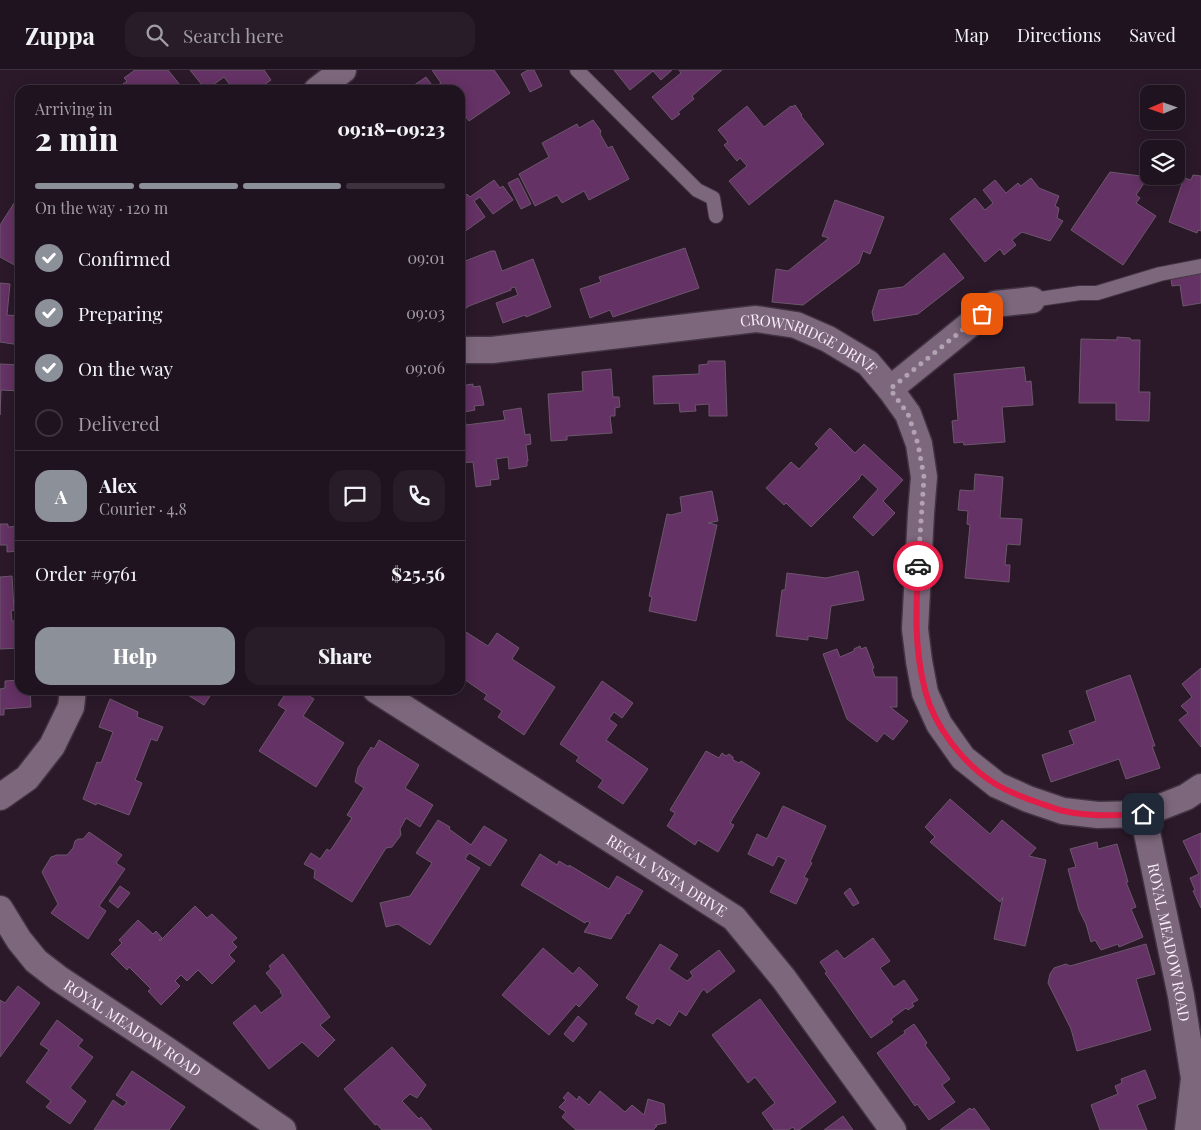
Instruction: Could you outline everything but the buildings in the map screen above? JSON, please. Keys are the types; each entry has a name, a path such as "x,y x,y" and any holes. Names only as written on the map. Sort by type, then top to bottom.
{"street":[{"path":"324,85 343,70"},
{"path":"890,389 995,304 1032,300"},
{"name":"CROWNRIDGE DRIVE","path":"465,350 492,350 756,319 796,325 828,339 868,363 908,414 918,444 924,477 916,629 919,661 925,693 939,724 963,758 997,785 1028,799 1063,811 1098,815 1143,814 1186,797 1201,787"},
{"path":"0,797 27,778 52,746 71,707 72,695"},
{"name":"REGAL VISTA DRIVE","path":"384,695 734,918 784,979 893,1130"},
{"name":"ROYAL MEADOW ROAD","path":"1143,814 1181,996 1194,1078 1188,1130"},
{"name":"ROYAL MEADOW ROAD","path":"0,909 19,940 36,961 58,978 283,1130"}],"lane":[{"path":"577,70 697,190 713,198 716,216"},
{"path":"1032,300 1080,293 1097,293 1160,274 1201,266"}],"way so far":[{"path":"918,566 924,477 918,444 908,414 890,389 982,314"}],"route":[{"path":"918,566 916,629 925,693 939,724 963,758 997,785 1028,799 1063,811 1098,815 1143,814"}]}
